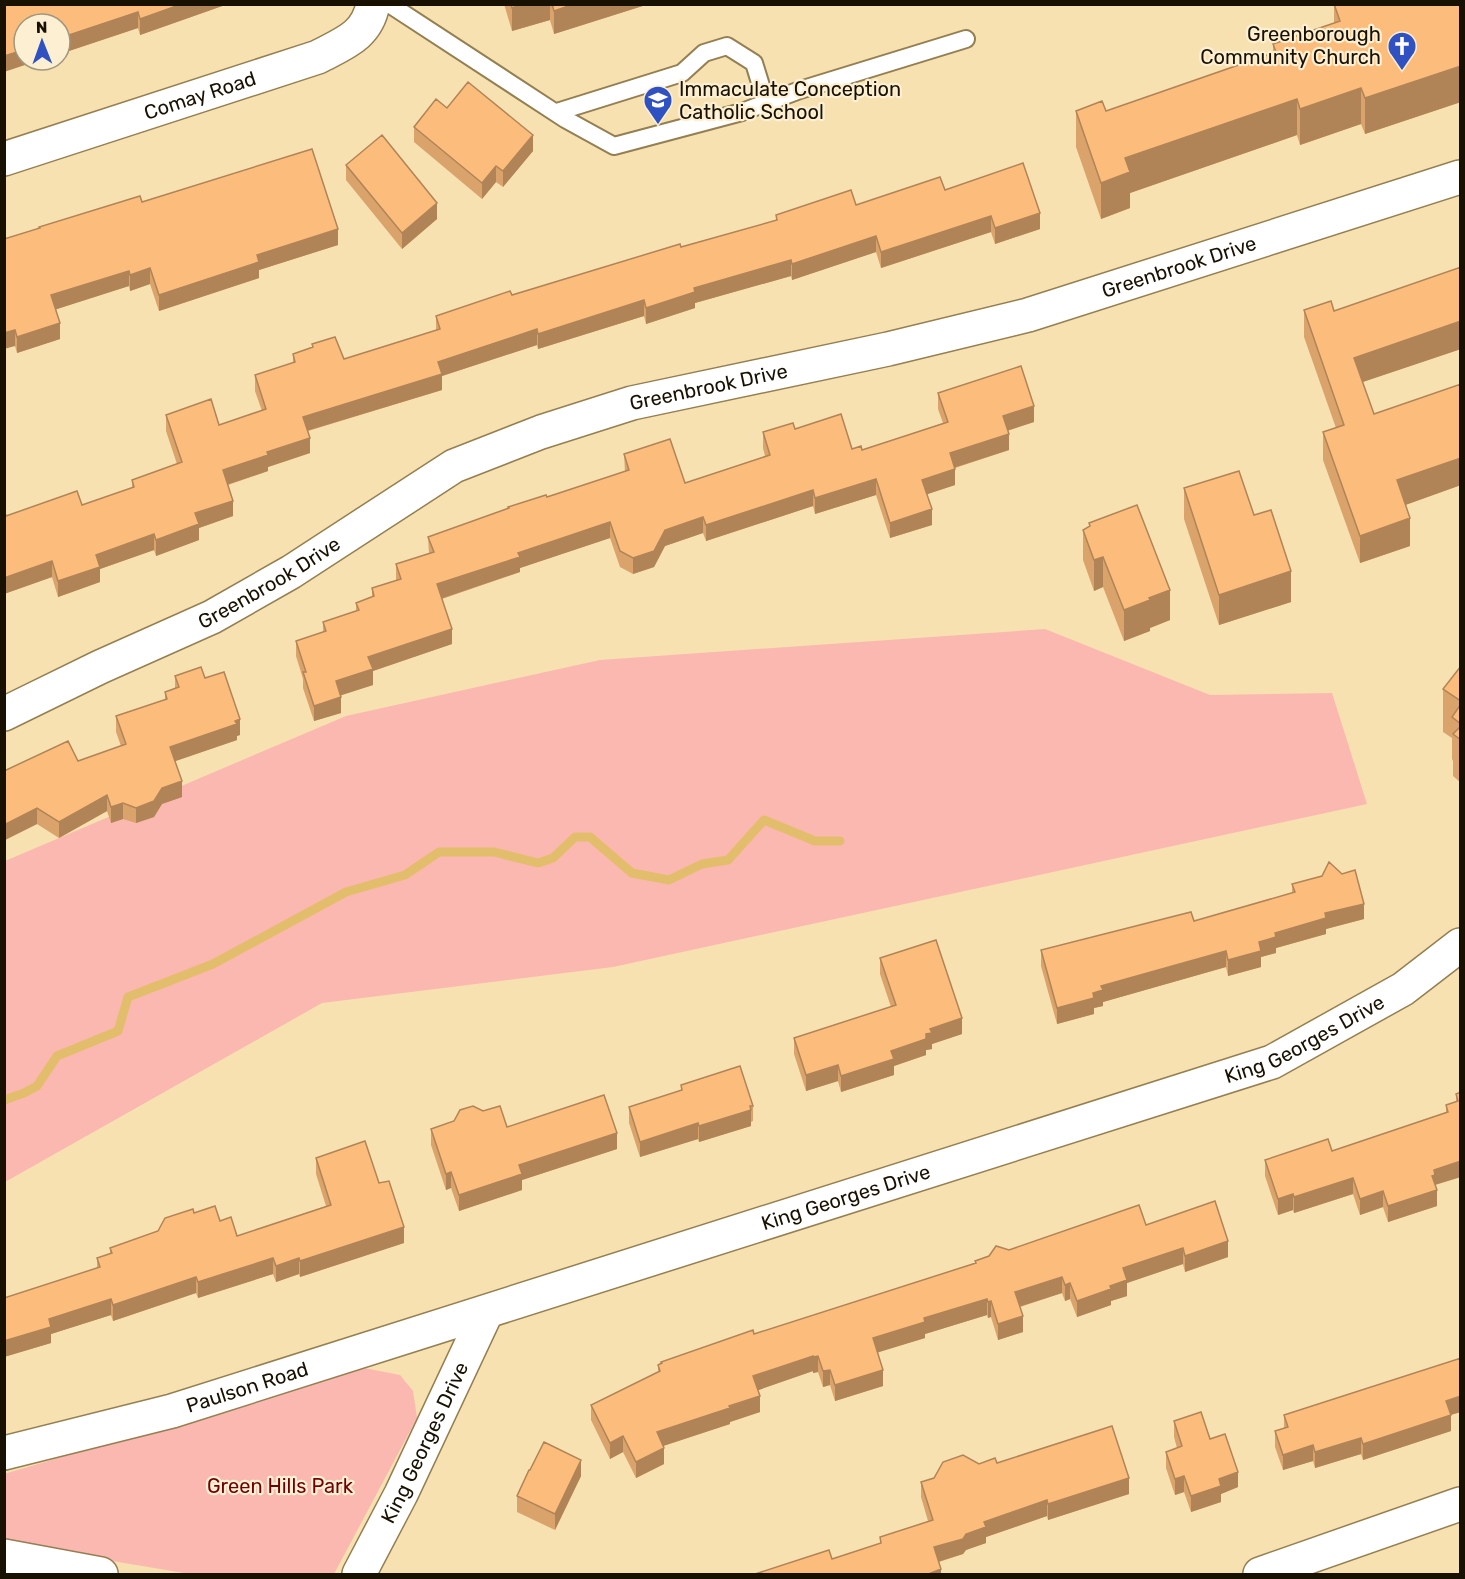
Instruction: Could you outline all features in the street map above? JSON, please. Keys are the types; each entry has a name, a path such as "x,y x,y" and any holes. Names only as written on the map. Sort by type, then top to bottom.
{"street":[{"name":"Comay Road","path":"4,159 318,57 357,37 371,16 373,4"},
{"name":"Greenbrook Drive","path":"4,714 100,667 212,617 291,572 454,466 541,432 632,404 888,349 1028,315 1461,177"},
{"name":"King Georges Drive","path":"359,1575 401,1494 486,1312 1272,1062 1403,989 1461,945"},
{"name":"Paulson Road","path":"4,1453 172,1411 486,1312"},
{"path":"1260,1575 1461,1504"},
{"path":"4,1556 101,1575"}],"lane":[{"path":"389,4 614,147 742,112 766,102 966,39"},
{"path":"557,112 682,73 704,53 727,46 753,63 766,102"}],"green space":[{"path":"1045,629 1210,695 1332,693 1367,804 613,967 322,1003 5,1182 5,861 346,716 600,660"},
{"name":"Green Hills Park","path":"364,1368 400,1375 413,1391 417,1418 334,1574 190,1574 5,1543 4,1474"}],"building":[{"path":"4,4 182,4 140,19 138,12 72,34 72,12 12,12 12,54 4,56"},
{"path":"552,4 574,4 554,11"},
{"path":"1334,4 1461,4 1461,66 1365,98 1361,88 1300,109 1297,99 1125,158 1130,172 1101,183 1076,111 1102,101 1106,111 1276,52 1273,44 1340,21"},
{"path":"468,82 533,135 503,171 496,166 482,183 414,127 436,99 447,108"},
{"path":"382,135 437,203 402,233 346,165"},
{"path":"312,149 338,229 257,255 259,262 159,295 150,268 130,275 129,271 51,295 60,323 17,337 15,330 4,333 4,239 140,196 142,202"},
{"path":"1023,163 1040,213 995,228 991,216 881,252 876,236 792,264 791,260 694,288 695,292 646,308 644,300 538,334 537,329 438,362 442,374 303,417 310,438 223,470 233,501 195,513 199,524 156,540 154,534 96,555 100,567 58,581 52,561 4,578 4,510 6,516 77,491 82,505 134,487 132,480 182,462 166,415 211,399 219,425 266,409 255,375 295,362 293,354 313,347 312,344 335,337 344,359 440,329 436,316 510,291 512,295 680,244 681,247 777,220 776,215 851,190 856,205 940,177 945,190"},
{"path":"1461,267 1461,321 1354,358 1374,414 1461,384 1461,458 1397,480 1410,518 1360,536 1323,432 1344,425 1304,310 1331,301 1334,311"},
{"path":"1021,366 1034,406 1003,416 1009,434 950,453 955,469 922,480 932,509 890,523 876,479 815,498 813,490 706,525 703,517 665,530 654,551 633,558 620,551 610,522 518,553 520,557 437,584 452,629 368,657 373,669 336,681 341,697 314,706 296,641 326,631 323,622 359,610 356,603 374,596 372,588 401,579 396,564 434,552 428,537 508,507 546,495 547,497 629,470 624,454 670,439 685,483 770,455 763,432 793,423 795,429 841,414 852,449 861,446 862,450 948,422 938,393"},
{"path":"1239,471 1254,515 1271,510 1291,571 1219,595 1184,488"},
{"path":"1137,505 1170,590 1124,610 1103,557 1094,560 1083,530 1090,526 1089,523"},
{"path":"1461,666 1461,701 1443,689"},
{"path":"201,667 205,678 224,672 240,719 235,721 237,724 170,747 182,781 162,788 154,801 136,808 123,803 111,807 107,795 59,822 37,808 4,825 4,771 68,741 78,761 126,744 116,716 167,699 165,692 179,687 175,676"},
{"path":"1461,704 1461,724 1452,717"},
{"path":"1461,726 1461,740 1453,734"},
{"path":"1329,862 1342,874 1355,870 1364,904 1325,913 1326,918 1275,933 1276,937 1259,942 1261,951 1228,960 1226,951 1101,986 1103,990 1093,993 1094,998 1057,1008 1041,950 1191,912 1194,921 1295,892 1292,884 1322,876"},
{"path":"936,940 962,1018 930,1029 932,1033 926,1034 926,1039 891,1051 894,1059 841,1076 838,1065 806,1075 794,1038 896,1005 880,958"},
{"path":"740,1066 753,1106 750,1106 751,1110 699,1126 698,1123 640,1142 629,1107 682,1090 681,1085"},
{"path":"1461,1092 1461,1161 1434,1170 1435,1175 1432,1176 1437,1190 1388,1206 1383,1191 1360,1199 1353,1178 1294,1197 1293,1194 1278,1199 1265,1160 1328,1139 1332,1151 1448,1112 1446,1105 1458,1101 1456,1094"},
{"path":"604,1095 617,1133 519,1165 522,1174 459,1195 451,1172 446,1174 431,1129 454,1121 460,1110 473,1106 483,1111 500,1106 507,1127"},
{"path":"365,1141 379,1183 389,1181 404,1227 300,1261 299,1258 276,1266 273,1258 198,1282 196,1277 113,1305 111,1299 49,1319 51,1327 4,1341 4,1298 100,1267 97,1258 112,1253 110,1248 158,1231 165,1218 193,1209 194,1213 215,1206 220,1221 231,1217 237,1236 331,1205 316,1158"},
{"path":"1215,1201 1228,1241 1185,1256 1183,1248 1123,1268 1127,1280 1110,1286 1111,1289 1077,1301 1070,1283 1065,1285 1062,1277 1015,1292 1023,1316 998,1324 991,1301 988,1302 987,1299 924,1318 925,1322 873,1338 883,1370 835,1385 830,1370 823,1371 818,1356 753,1376 760,1396 657,1432 664,1448 636,1462 623,1436 610,1443 591,1405 660,1371 658,1365 661,1362 753,1330 754,1334 976,1263 975,1261 989,1256 996,1246 1009,1250 1139,1205 1146,1225"},
{"path":"1461,1358 1461,1396 1446,1401 1451,1415 1363,1444 1361,1438 1315,1452 1313,1445 1283,1455 1275,1431 1288,1427 1284,1415"},
{"path":"1201,1412 1210,1439 1225,1434 1238,1472 1219,1479 1221,1486 1191,1496 1184,1476 1175,1479 1166,1452 1182,1446 1174,1421"},
{"path":"1112,1426 1129,1478 1048,1504 1047,1500 984,1522 986,1527 966,1534 963,1539 934,1547 941,1569 926,1575 752,1575 829,1550 832,1559 881,1543 880,1537 933,1520 921,1482 934,1478 943,1462 963,1455 979,1464 995,1458 997,1463"},
{"path":"544,1442 581,1460 555,1514 517,1496"}],"waterway":[{"path":"4,1100 37,1086 57,1056 118,1031 128,997 213,964 346,892 405,875 439,852 494,852 538,863 553,858 575,837 590,837 632,873 669,880 702,864 728,860 764,820 815,841 840,841"}],"place":[{"name":"Greenborough Community Church","path":"1402,72"},
{"name":"Immaculate Conception Catholic School","path":"658,126"}]}
